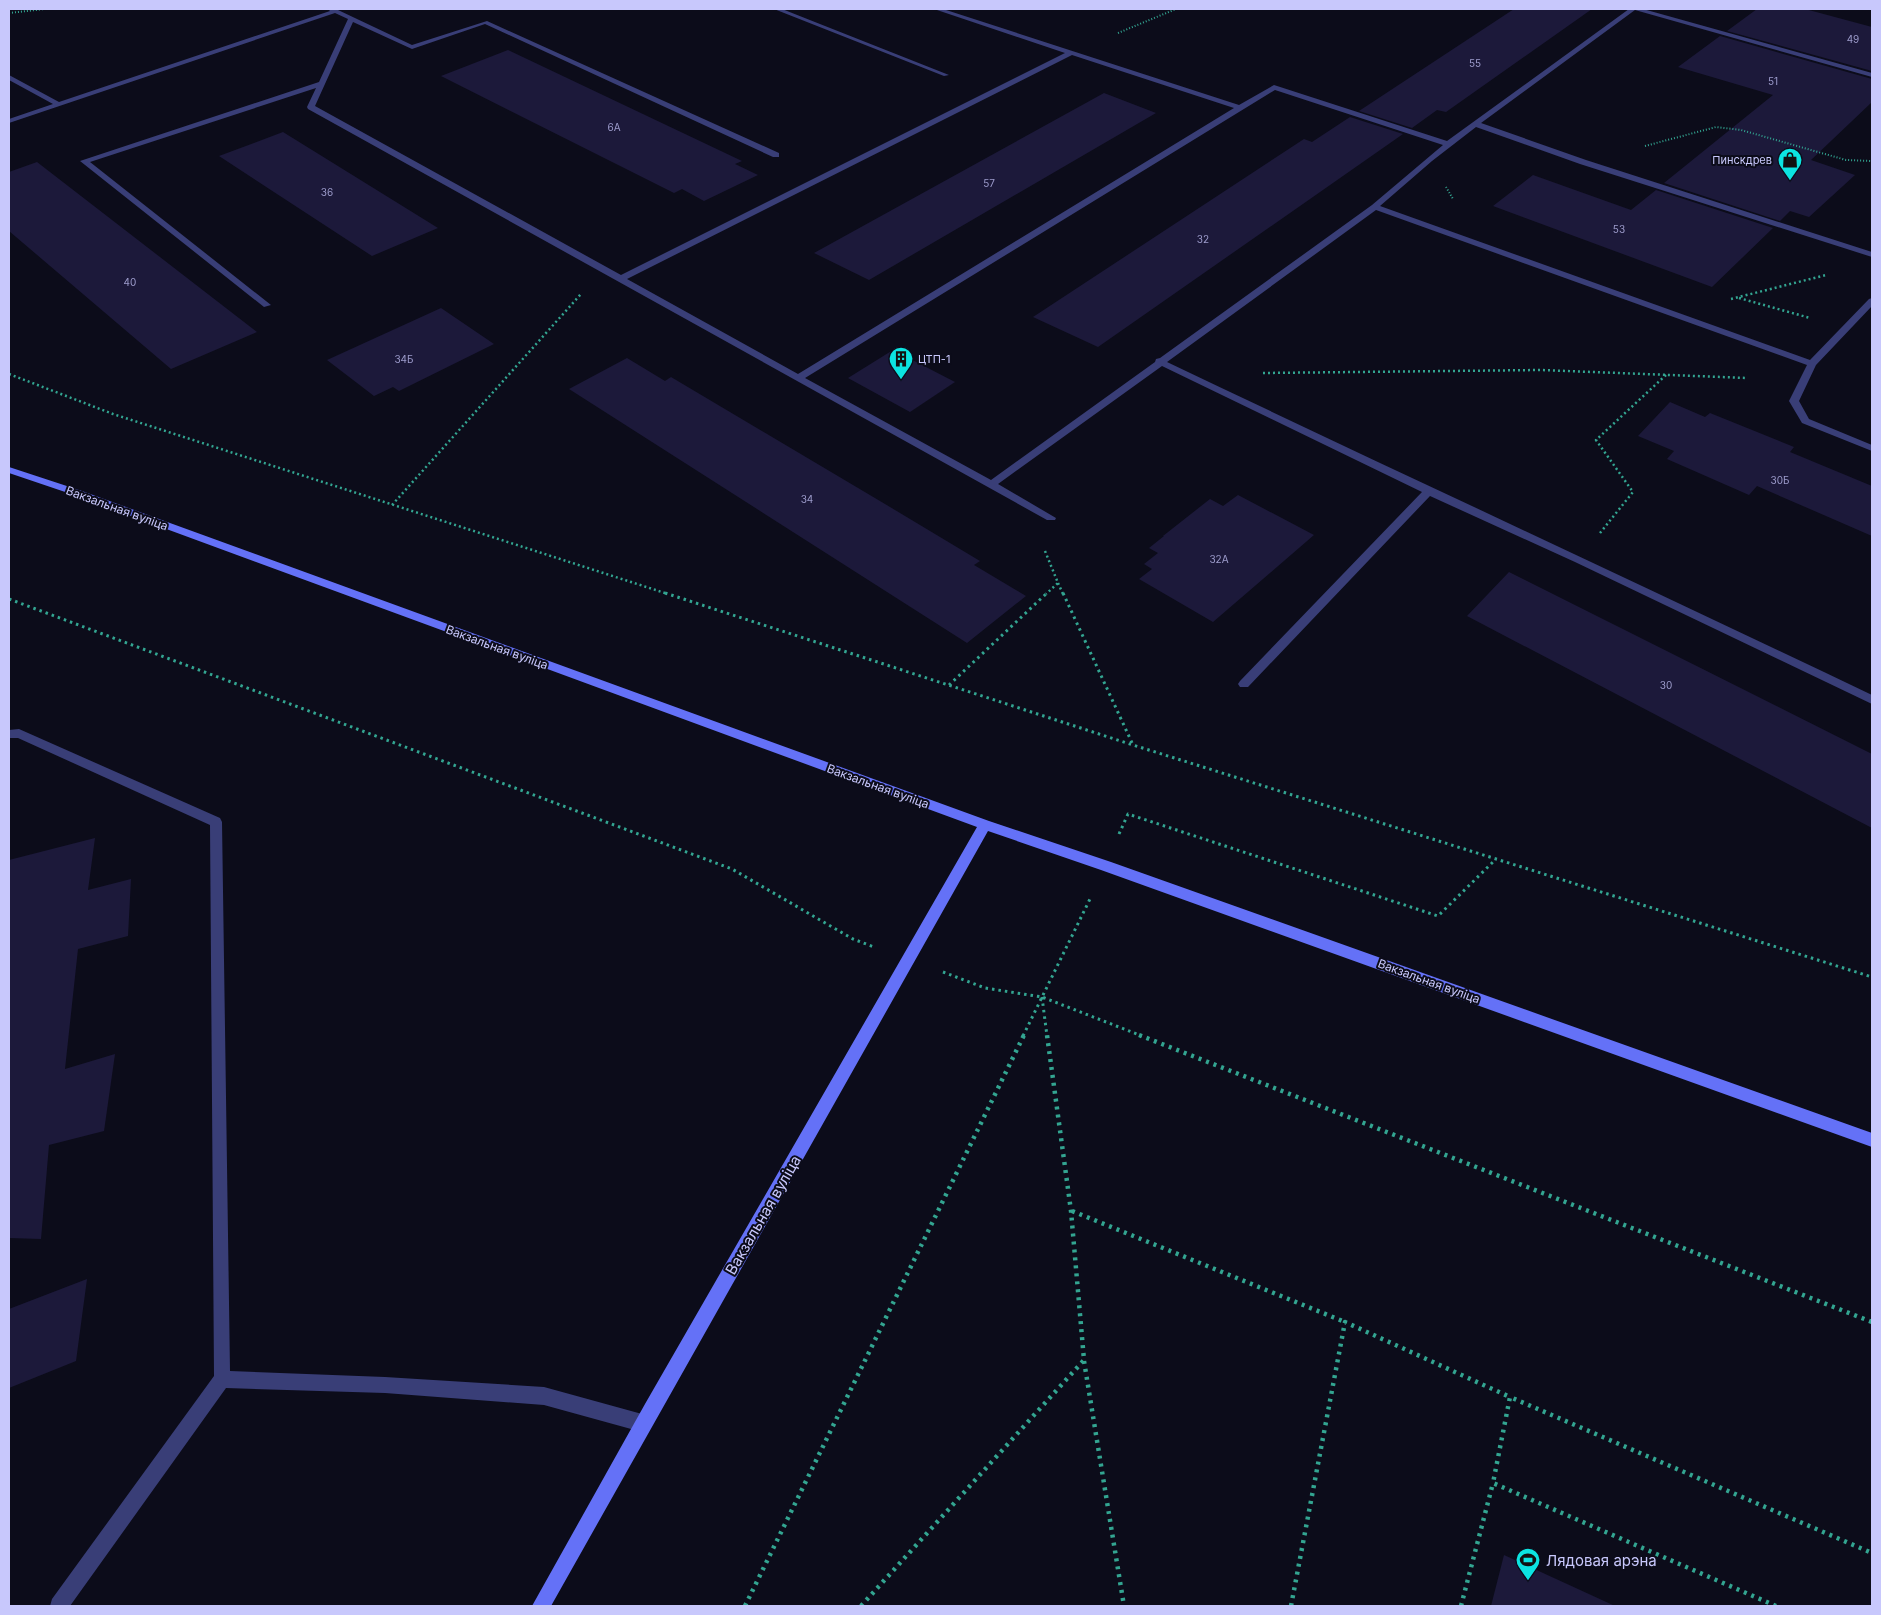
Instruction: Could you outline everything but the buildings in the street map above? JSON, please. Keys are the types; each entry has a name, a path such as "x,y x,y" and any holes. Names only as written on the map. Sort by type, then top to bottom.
{"main road":[{"name":"Вакзальная вуліца","path":"9,470 986,825 1116,869 1872,1140"},
{"name":"Вакзальная вуліца","path":"541,1606 642,1423 911,960 986,825"}],"lane":[{"path":"777,9 946,74"},
{"path":"937,9 1240,108"},
{"path":"991,485 1159,361 1375,207 1429,158 1635,9 1872,75"},
{"path":"9,121 334,10 412,47 485,22 776,155"},
{"path":"352,18 311,107 1051,518"},
{"path":"620,279 1071,53"},
{"path":"9,78 58,104"},
{"path":"267,305 84,161 321,84"},
{"path":"798,378 1274,87 1448,144"},
{"path":"1476,124 1583,162 1871,255"},
{"path":"1375,207 1812,364"},
{"path":"1872,301 1812,364 1794,401 1805,421 1872,448"},
{"path":"1159,361 1429,491 1579,559 1872,700"},
{"path":"1244,684 1429,491"},
{"path":"9,734 19,733 216,822 222,1379 59,1606"},
{"path":"222,1379 386,1385 544,1396 642,1423"}],"path":[{"path":"9,14 36,12 46,9"},
{"path":"1071,53 1176,9"},
{"path":"1583,162 1716,127 1741,130 1846,160 1872,161"},
{"path":"1429,158 1457,205"},
{"path":"1729,299 1860,266 1871,255"},
{"path":"392,505 603,270"},
{"path":"1738,298 1848,328"},
{"path":"1256,373 1541,370 1805,379"},
{"path":"9,374 112,414 1133,745 1872,977"},
{"path":"1579,559 1632,492 1596,440 1666,375"},
{"path":"1045,549 1058,583 1133,745"},
{"path":"948,685 1058,583"},
{"path":"9,599 732,869 853,939 985,988 1042,997 1872,1322"},
{"path":"1042,997 1072,1211 1084,1360 1124,1606"},
{"path":"745,1606 1042,997"},
{"path":"1072,1211 1345,1322 1510,1396 1872,1553"},
{"path":"1291,1606 1345,1322"},
{"path":"860,1606 1084,1360"},
{"path":"1461,1606 1493,1483 1510,1396"},
{"path":"1493,1483 1776,1606"}],"place":[{"name":"Пинскдрев","path":"1790,181"},
{"name":"ЦТП-1","path":"901,380"},
{"name":"Лядовая арэна","path":"1528,1581"}]}
